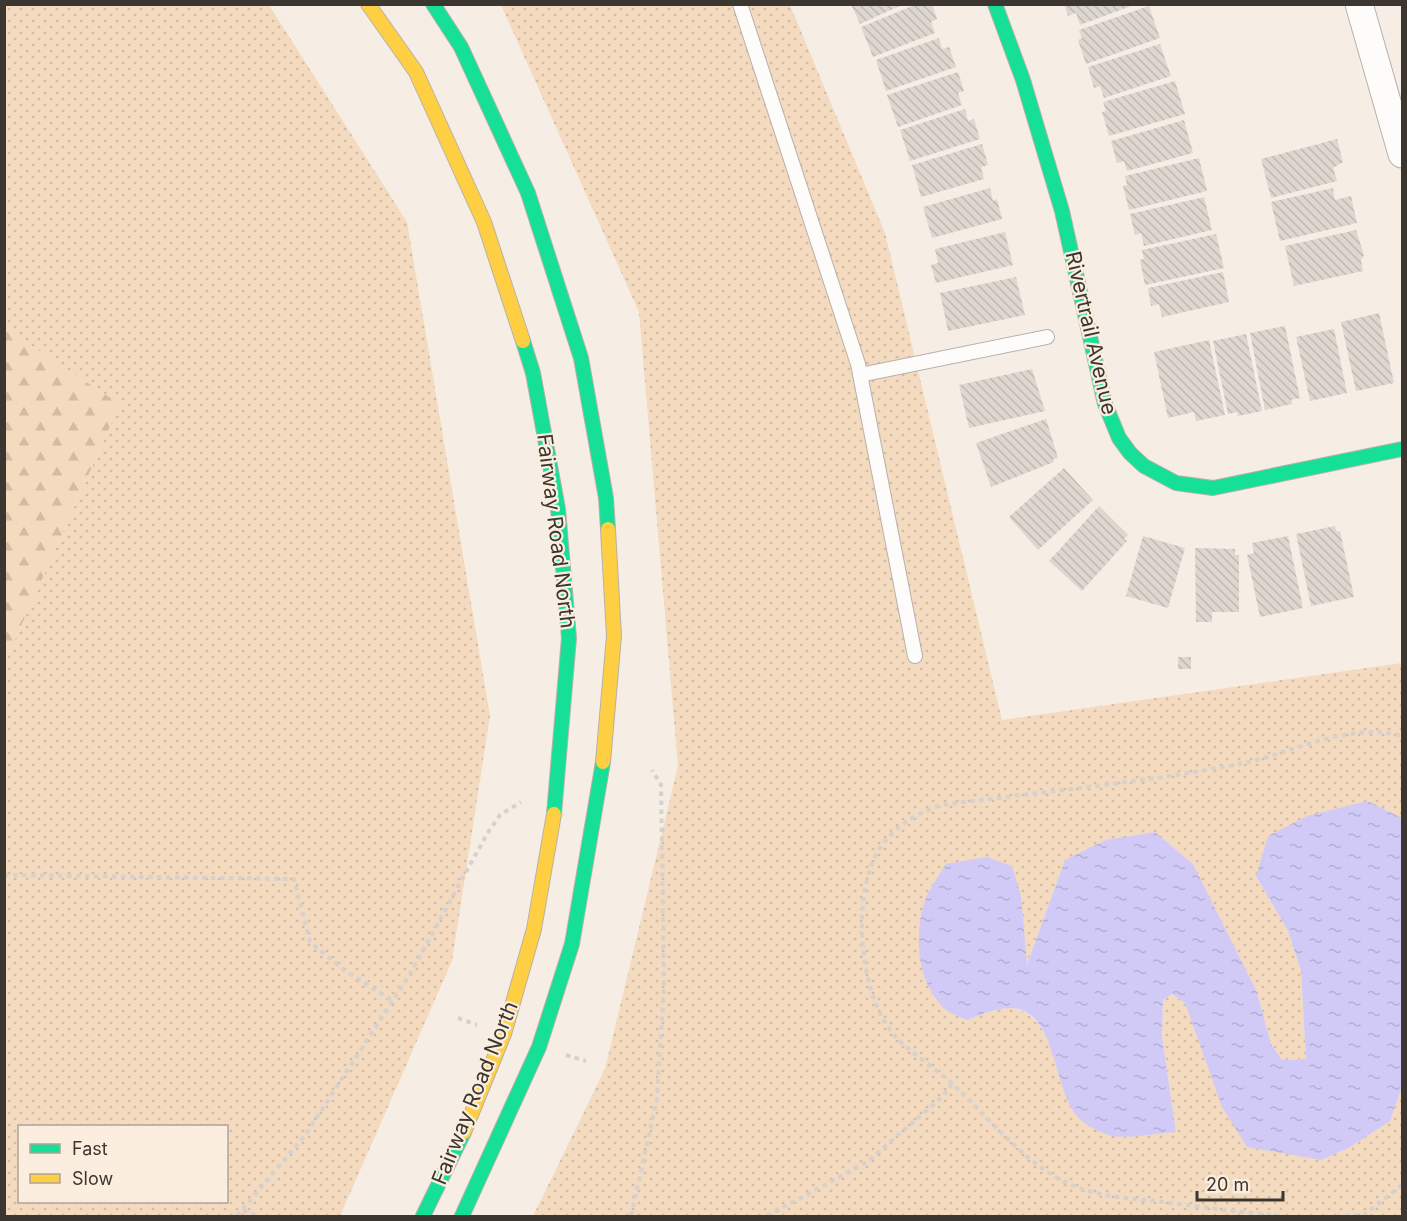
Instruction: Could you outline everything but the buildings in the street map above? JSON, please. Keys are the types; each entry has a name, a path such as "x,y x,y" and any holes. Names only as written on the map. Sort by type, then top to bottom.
{"main road":[{"name":"Fairway Road North","path":"368,4 416,72 484,222 533,373 558,509 569,638 558,790 534,929 504,1034 452,1160 423,1216"},
{"name":"Fairway Road North","path":"433,4 461,47 528,193 582,358 606,498 614,636 601,786 572,944 539,1047 462,1216"},
{"name":"Rivertrail Avenue","path":"995,4 1026,90 1062,211 1105,404 1119,438 1130,453 1159,476 1176,483 1213,488 1402,449"}],"street":[{"path":"1359,4 1402,154"}],"lane":[{"path":"740,4 860,375 915,656"},
{"path":"860,375 1047,337"}],"path":[{"path":"1280,1216 1103,1195 1064,1182 1037,1166 952,1084 888,1029 872,995 861,950 864,905 871,865 885,841 918,813 942,805 1147,779 1241,764 1356,733 1402,736"},
{"path":"631,1216 657,1099 663,984 661,785 652,770"},
{"path":"237,1216 306,1134 393,1001 487,834 500,815 521,802"},
{"path":"4,875 294,879 310,942 344,970 393,1001"},
{"path":"767,1216 867,1162 942,1097 952,1084"},
{"path":"1336,1216 1364,1216 1402,1185"},
{"path":"243,1210 256,1216"}],"green space":[{"path":"5,5 269,5 407,222 490,716 452,961 340,1216 5,1216 5,662 120,404 5,329"},
{"path":"501,5 790,5 885,233 1002,720 1402,663 1402,818 1368,801 1256,876 1288,931 1301,971 1306,1059 1282,1060 1271,1044 1257,992 1193,864 1155,832 1065,860 1026,966 1021,896 930,988 946,1010 967,1020 1001,1009 1012,1008 1024,1012 1042,1029 1054,1054 1064,1091 1176,1131 1162,1036 1163,1000 1172,994 1185,1003 1203,1050 1390,1121 1402,1087 1402,1216 533,1216 605,1069 678,766 639,312"},
{"path":"5,329 120,404 5,662"}],"water":[{"path":"1368,801 1402,818 1402,1087 1390,1121 1350,1147 1321,1160 1247,1147 1222,1107 1185,1003 1172,994 1163,1000 1162,1036 1176,1132 1131,1137 1114,1136 1086,1124 1073,1110 1065,1094 1047,1039 1038,1023 1027,1012 1005,1008 967,1020 946,1010 929,988 924,976 919,950 922,910 929,892 946,864 987,857 1012,866 1021,896 1027,964 1065,860 1106,840 1155,832 1193,864 1257,992 1271,1044 1282,1060 1306,1059 1301,971 1288,931 1256,876 1268,836 1307,816"}],"traffic: fast":[{"path":"433,4 461,47 528,193 581,358 606,498 608,529"},
{"path":"995,4 1023,80 1062,211 1105,404 1119,438 1130,453 1144,466 1176,483 1213,488 1402,449"},
{"path":"523,341 533,373 558,509 569,638 554,814"},
{"path":"462,1216 539,1047 572,944 603,762"},
{"path":"423,1216 464,1132"}],"traffic: slow":[{"path":"368,4 416,72 484,222 523,341"},
{"path":"603,762 614,636 608,529"},
{"path":"464,1132 504,1034 534,929 554,814"}]}
